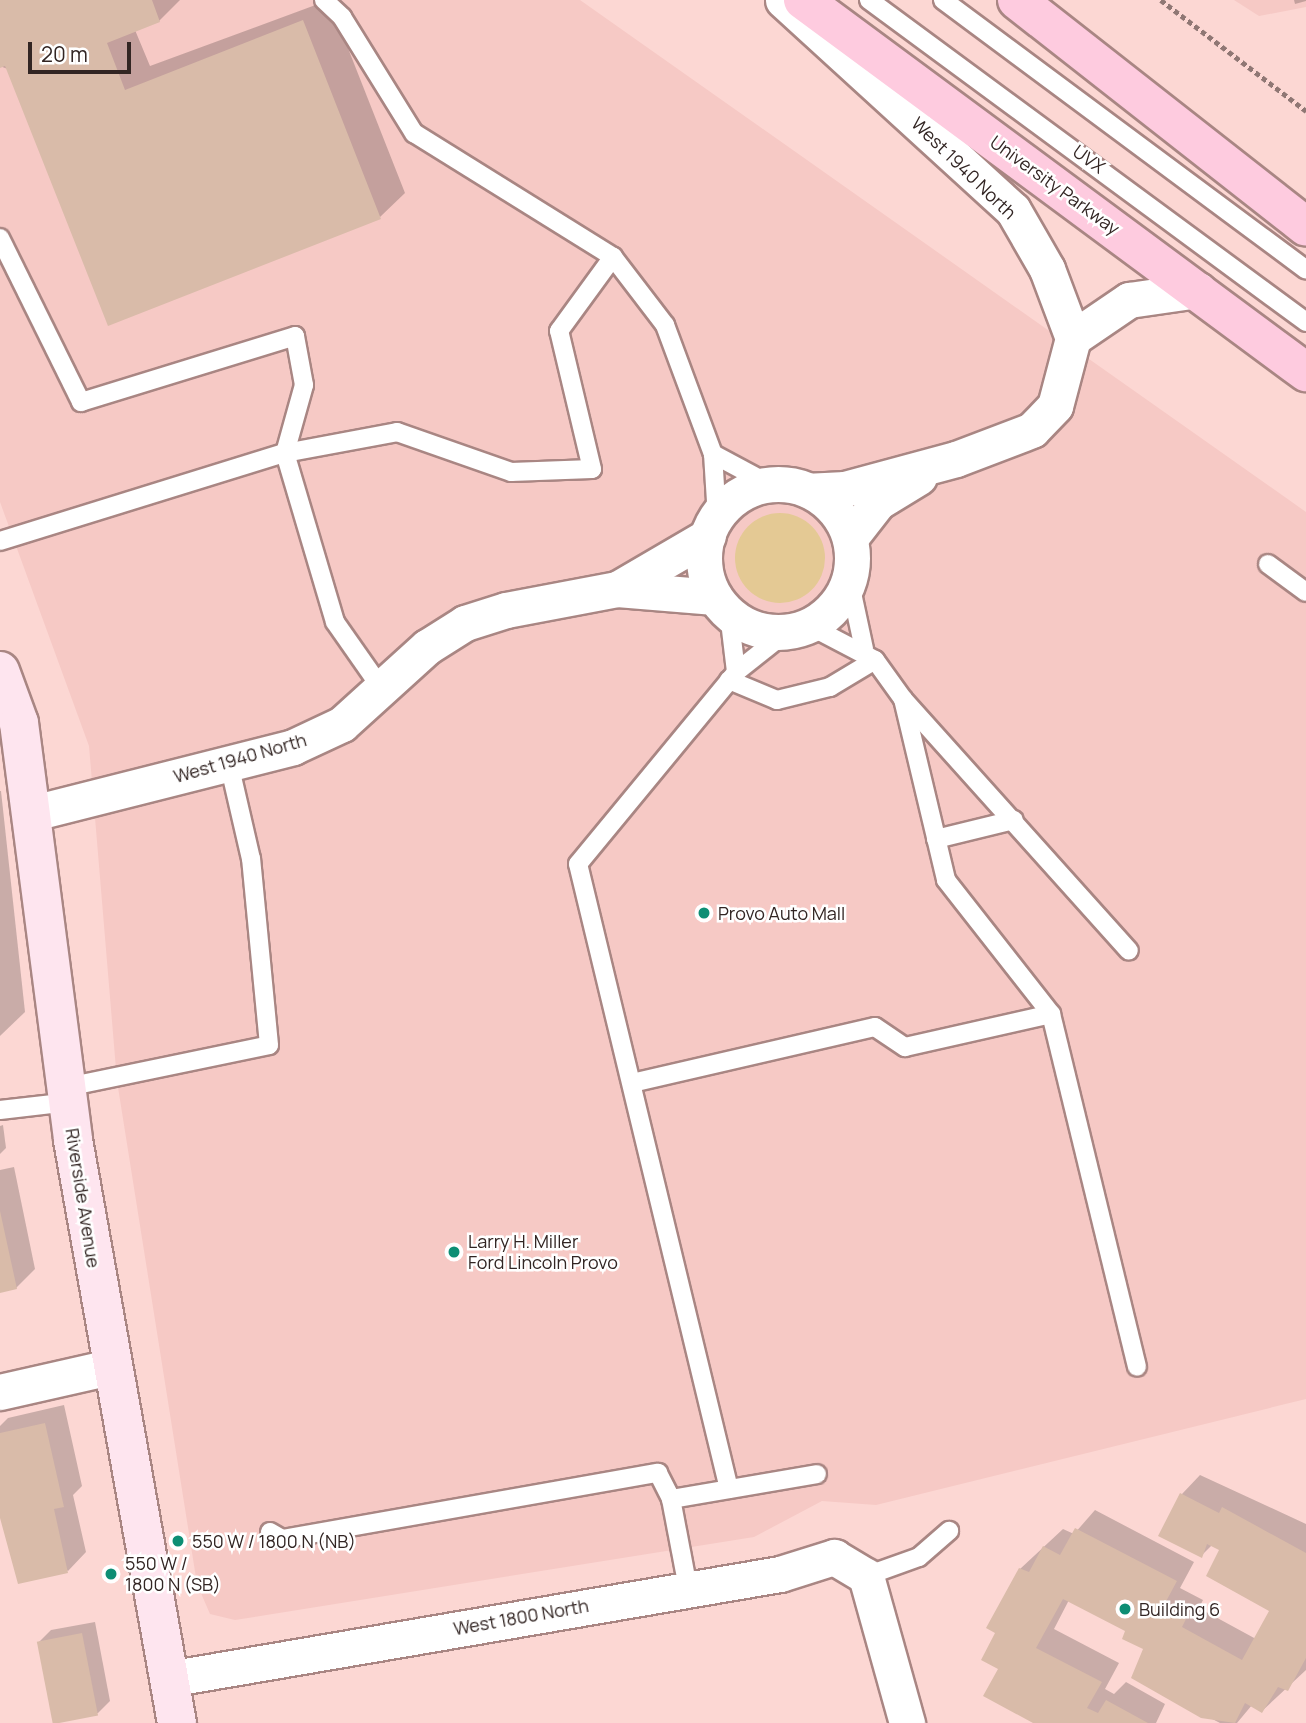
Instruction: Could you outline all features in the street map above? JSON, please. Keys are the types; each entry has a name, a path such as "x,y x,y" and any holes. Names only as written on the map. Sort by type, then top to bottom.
{"main road":[{"name":"University Parkway","path":"803,0 1306,372"},
{"path":"1017,0 1306,227"}],"street":[{"name":"West 1940 North","path":"783,0 1013,210 1046,269 1073,338"},
{"path":"810,491 828,502 850,538 849,579 826,614 798,628 746,625 722,605 704,557 712,526 730,501 769,484 810,491 845,489 956,459 1032,430 1055,406 1073,338 1129,300 1198,290"},
{"path":"850,538 878,502 956,459"},
{"name":"West 1940 North","path":"33,813 293,747 342,724 384,692 427,647 465,624 617,589 712,526"},
{"name":"West 1940 North","path":"617,589 722,605"},
{"name":"Riverside Avenue","path":"0,671 19,723 68,1094 110,1367 177,1723"},
{"path":"0,1392 110,1367"},
{"name":"West 1800 North","path":"168,1679 780,1574 834,1557 866,1576"},
{"path":"866,1576 907,1723"}],"lane":[{"path":"324,0 342,17 414,133 613,257 665,325 713,454 712,526"},
{"name":"UVX","path":"869,0 1306,321"},
{"path":"943,0 1306,271"},
{"path":"0,238 81,401 295,337 304,384 285,453 335,622 384,692"},
{"path":"0,541 285,453 397,432 511,472 592,469 559,331 613,257"},
{"path":"713,454 769,484"},
{"path":"1268,564 1306,592"},
{"path":"849,579 869,654 902,699 1014,820 1129,951"},
{"path":"722,605 733,676"},
{"path":"729,1489 578,864 733,676 798,628 869,654"},
{"path":"733,676 777,700 830,687 869,654"},
{"path":"902,699 946,880 1051,1014 1137,1367"},
{"path":"0,1110 269,1045 251,859 229,764"},
{"path":"936,839 1014,820"},
{"path":"632,1083 875,1027 905,1047 1051,1014"},
{"path":"270,1532 282,1539 658,1473 671,1499 688,1588"},
{"path":"671,1499 817,1474"},
{"path":"866,1576 919,1557 949,1531"}],"path":[{"path":"1161,0 1306,111"}],"shaded area":[{"name":"Provo Auto Mall","path":"0,0 580,0 1306,512 1306,1399 876,1505 822,1501 754,1537 235,1620 210,1614 197,1584 117,1081 89,746 0,502"},
{"path":"1234,0 1306,0 1306,7 1259,16"},
{"path":"780,513 797,516 812,526 822,541 825,558 822,575 812,590 797,600 780,603 763,600 748,590 738,575 735,558 738,541 748,526 763,516"}],"building":[{"path":"0,0 152,0 160,22 107,43 125,90 303,20 381,219 108,326 5,66 0,68"},
{"path":"0,1211 17,1289 0,1293"},
{"path":"45,1423 64,1507 54,1509 68,1573 18,1584 0,1518 0,1433"},
{"name":"Building 6","path":"1180,1493 1219,1513 1222,1507 1306,1553 1306,1658 1288,1691 1278,1687 1262,1713 1245,1703 1235,1723 1201,1718 1131,1678 1143,1649 1122,1639 1125,1631 1063,1599 1036,1648 1102,1682 1087,1708 1098,1713 1106,1700 1148,1723 1033,1723 983,1696 998,1669 981,1660 995,1633 986,1628 1019,1568 1029,1572 1043,1546 1060,1555 1075,1528 1177,1581 1163,1607 1186,1619 1182,1627 1242,1660 1269,1611 1206,1576 1219,1550 1207,1544 1202,1558 1158,1536"},
{"path":"82,1633 98,1715 53,1723 37,1642"}],"place":[{"name":"Provo Auto Mall","path":"704,913"},
{"name":"Larry H. Miller Ford Lincoln Provo","path":"454,1252"},
{"name":"550 W / 1800 N (NB)","path":"178,1541"},
{"name":"550 W / 1800 N (SB)","path":"111,1574"},
{"name":"Building 6","path":"1125,1609"}]}
